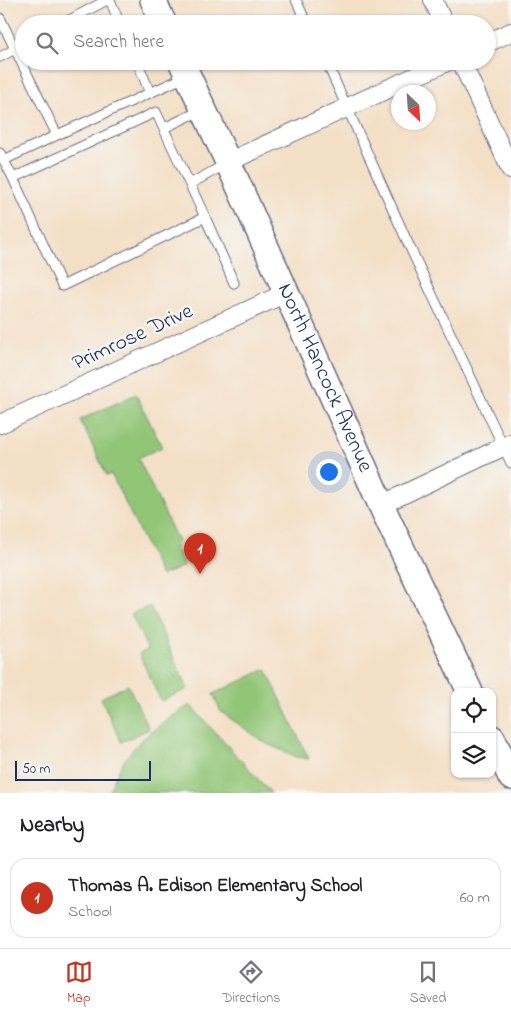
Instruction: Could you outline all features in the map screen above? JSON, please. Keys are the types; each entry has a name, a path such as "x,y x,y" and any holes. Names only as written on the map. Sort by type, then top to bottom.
{"street":[{"path":"153,0 159,15"},
{"path":"433,0 440,15"},
{"path":"496,39 511,32"},
{"name":"North Hancock Avenue","path":"186,70 381,504 468,688"},
{"path":"228,162 430,70"},
{"path":"465,70 511,170"},
{"name":"Primrose Drive","path":"0,424 286,293"},
{"path":"381,504 507,445"},
{"path":"496,746 511,777"}],"lane":[{"path":"79,15 108,0 116,15"},
{"path":"296,0 304,15"},
{"path":"0,18 15,49 0,57"},
{"path":"25,70 57,135"},
{"path":"141,70 150,93"},
{"path":"182,70 150,93 57,135 2,157 62,286 205,217"},
{"path":"330,70 407,241 507,445 511,463"},
{"path":"164,128 204,109"},
{"path":"13,178 156,112 234,284"},
{"path":"190,184 228,162"}],"green space":[{"path":"136,394 162,447 138,458 178,541 175,548 184,566 161,576 111,474 107,476 80,420"},
{"path":"150,606 188,689 161,701 139,654 148,650 131,614"},
{"path":"266,669 309,759 297,757 267,744 221,712 213,694"},
{"path":"128,685 149,729 121,742 101,698"},
{"path":"190,705 271,793 109,793 122,763 140,741"}],"place":[{"name":"Thomas A. Edison Elementary School","path":"200,574"}]}
